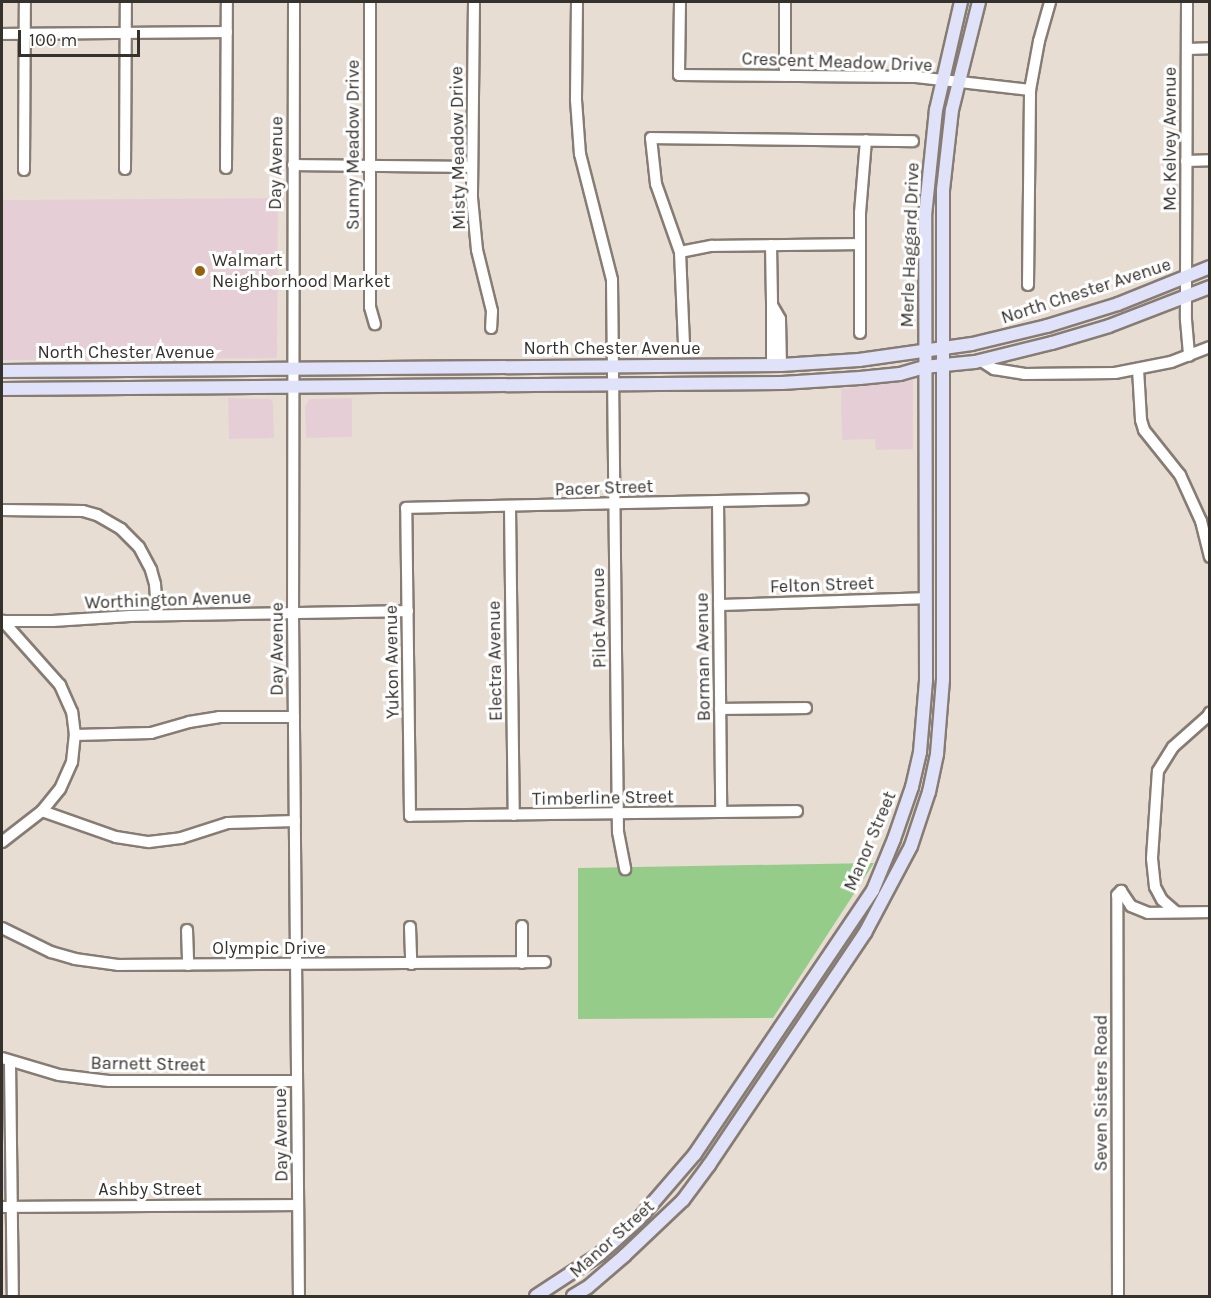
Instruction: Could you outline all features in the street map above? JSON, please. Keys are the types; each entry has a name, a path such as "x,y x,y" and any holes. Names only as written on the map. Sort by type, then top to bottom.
{"main road":[{"name":"Merle Haggard Drive","path":"925,349 925,216 941,81 961,2"},
{"name":"Merle Haggard Drive","path":"944,346 941,211 949,129 957,84 979,2"},
{"name":"North Chester Avenue","path":"2,371 776,365 888,357 944,346 972,344 1047,326 1118,304 1209,267"},
{"name":"North Chester Avenue","path":"7,389 614,385 821,381 900,374 924,367 980,360 1109,326 1209,287"},
{"name":"Manor Street","path":"573,1296 588,1287 624,1256 689,1191 865,933 910,846 929,792 937,754 943,680 944,346"},
{"name":"Manor Street","path":"536,1296 600,1254 638,1220 695,1154 873,890 894,839 912,787 920,752 926,680 925,349"},
{"path":"7,389 36,381 49,370"},
{"path":"58,389 62,379 101,370"}],"street":[{"path":"24,170 25,2"},
{"path":"125,169 126,2"},
{"path":"226,168 227,2"},
{"name":"Day Avenue","path":"294,2 292,369 299,1296"},
{"name":"Sunny Meadow Drive","path":"370,2 370,307 375,324"},
{"name":"Misty Meadow Drive","path":"474,2 472,167 474,224 481,267 492,311 491,328"},
{"name":"Pilot Avenue","path":"577,2 577,127 585,182 610,270 614,366 617,814 625,868"},
{"name":"Crescent Meadow Drive","path":"680,2 679,75 916,77 957,84 1030,90"},
{"path":"785,2 785,76"},
{"path":"1028,285 1030,90 1039,41 1050,2"},
{"name":"Mc Kelvey Avenue","path":"1187,2 1186,297 1189,356"},
{"path":"2,34 227,32"},
{"path":"1186,49 1209,48"},
{"path":"684,344 684,285 680,252 656,184 651,138 913,141"},
{"path":"860,333 859,244 866,140"},
{"path":"1186,161 1209,160"},
{"path":"293,165 472,167"},
{"path":"680,252 712,246 859,244"},
{"path":"771,245 772,305 780,319 776,365"},
{"path":"980,360 994,369 1024,374 1104,374 1138,369 1189,356 1209,347"},
{"path":"1138,369 1141,420 1144,430 1180,475 1201,521 1209,557"},
{"name":"Pacer Street","path":"406,508 614,506 803,499"},
{"name":"Borman Avenue","path":"718,501 721,813"},
{"name":"Electra Avenue","path":"510,507 514,815"},
{"name":"Yukon Avenue","path":"406,508 410,816"},
{"path":"2,510 83,511 97,515 121,529 139,547 151,570 156,591 157,615"},
{"name":"Felton Street","path":"719,605 925,598"},
{"name":"Worthington Avenue","path":"2,621 157,615 408,611"},
{"path":"2,621 60,685 72,712 75,735 67,775 56,795 42,811 2,842"},
{"path":"720,709 806,708"},
{"path":"1209,712 1208,716 1173,747 1158,771 1152,858 1155,887 1162,900 1176,912 1209,912"},
{"path":"75,735 138,734 219,717 294,717"},
{"path":"42,811 116,837 149,842 181,838 228,823 295,820"},
{"name":"Timberline Street","path":"410,816 797,812"},
{"name":"Seven Sisters Road","path":"1118,1296 1117,895 1121,891 1131,906 1142,911 1176,912"},
{"path":"522,926 522,963"},
{"path":"410,927 411,964"},
{"name":"Olympic Drive","path":"2,928 31,944 75,959 118,965 545,962"},
{"path":"188,930 188,965"},
{"path":"6,1060 7,1207 13,1296"},
{"name":"Barnett Street","path":"6,1060 59,1075 109,1081 297,1081"},
{"name":"Ashby Street","path":"7,1207 298,1205"}],"shaded area":[{"path":"278,198 277,358 2,360 2,200"},
{"path":"913,380 913,449 876,450 875,439 842,440 841,389"},
{"path":"228,398 270,399 273,402 274,438 229,439"},
{"path":"352,398 352,437 306,438 305,406 310,399"},
{"path":"2,1068 4,1190 2,1192"}],"green space":[{"path":"874,863 773,1018 578,1019 578,868"}],"place":[{"name":"Walmart Neighborhood Market","path":"200,271"}]}
